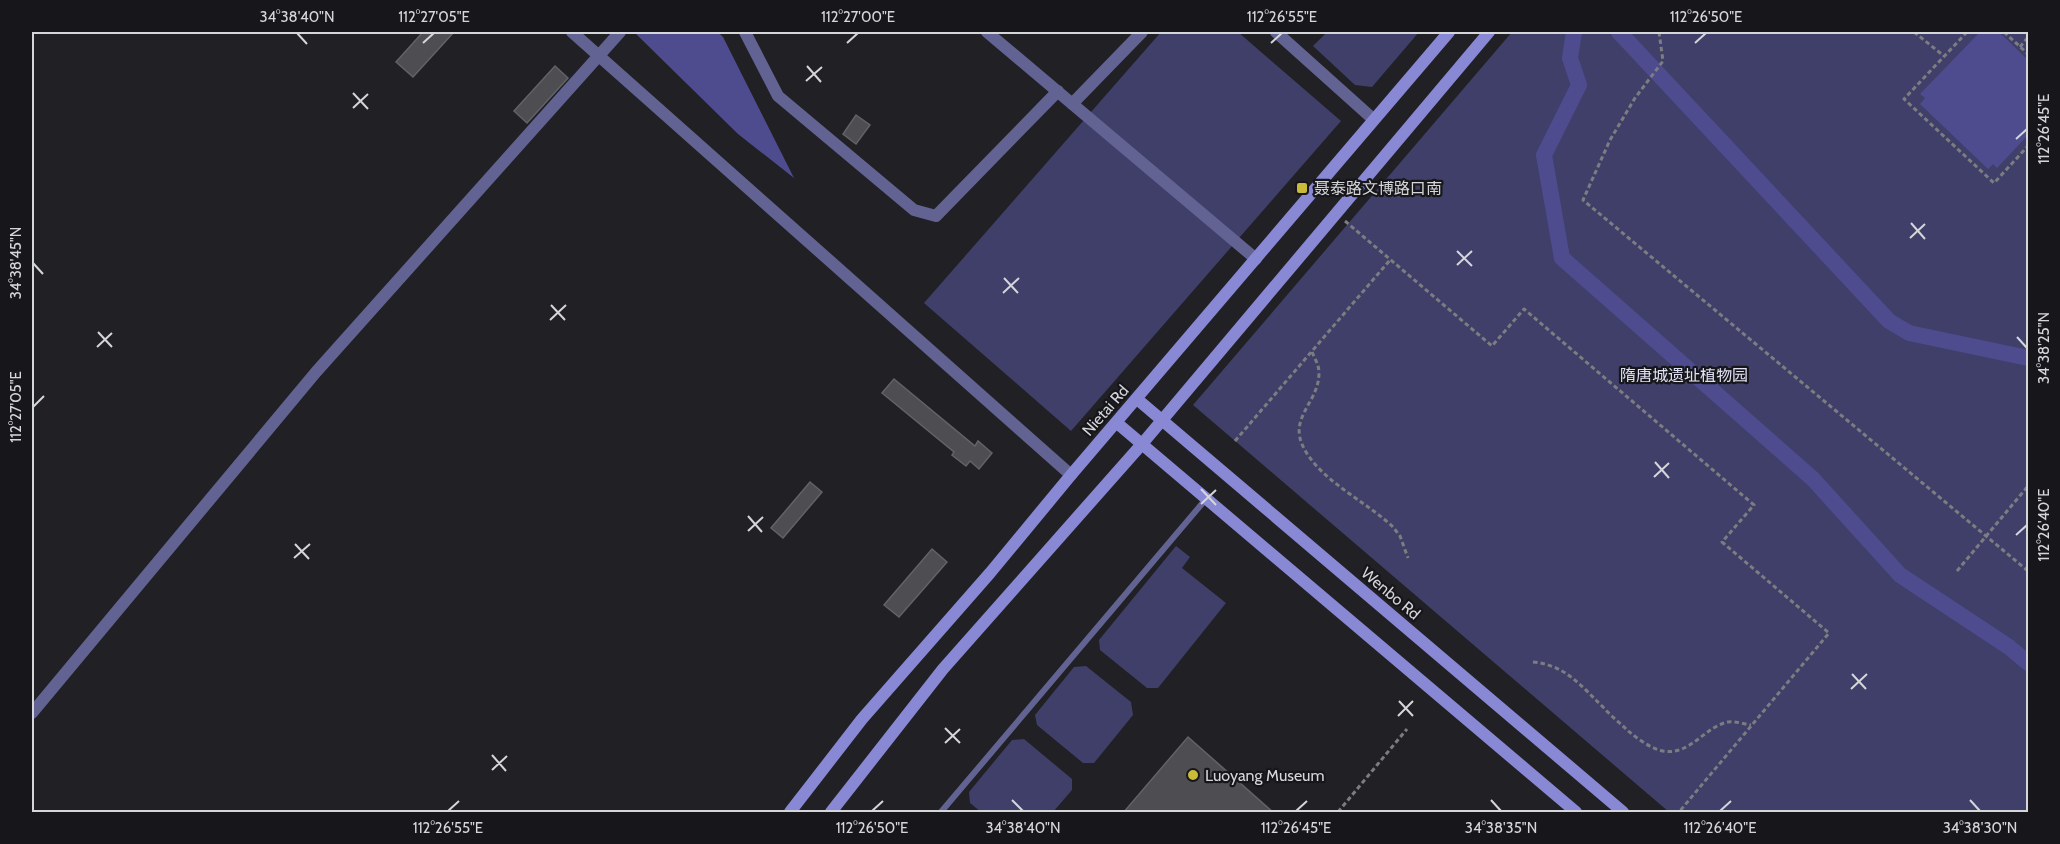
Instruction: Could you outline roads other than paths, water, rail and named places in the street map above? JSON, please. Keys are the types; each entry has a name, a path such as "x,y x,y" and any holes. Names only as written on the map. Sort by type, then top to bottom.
{"main road":[{"name":"Nietai Rd","path":"790,813 862,719 990,573 1449,32"},
{"path":"831,813 943,669 1142,444 1489,32"},
{"name":"Wenbo Rd","path":"1137,399 1623,813"},
{"path":"1117,423 1576,813"}],"street":[{"path":"572,32 1071,475"},
{"path":"32,713 316,372 620,32"},
{"path":"745,32 778,96 914,210 936,216 1058,91"},
{"path":"987,32 1256,259"},
{"path":"1072,104 1143,32"},
{"path":"1276,32 1373,119"}],"lane":[{"path":"941,813 1206,499"}],"waterway":[{"path":"1574,32 1570,58 1579,85 1544,155 1562,258 1813,479 1900,575 2009,647 2028,663"},
{"path":"1619,32 1889,321 1909,333 2028,358"}],"place":[{"name":"聂泰路文博路口南","path":"1302,188"},
{"name":"Luoyang Museum","path":"1193,775"}],"park label":[{"name":"隋唐城遗址植物园","path":"1684,375"}]}
